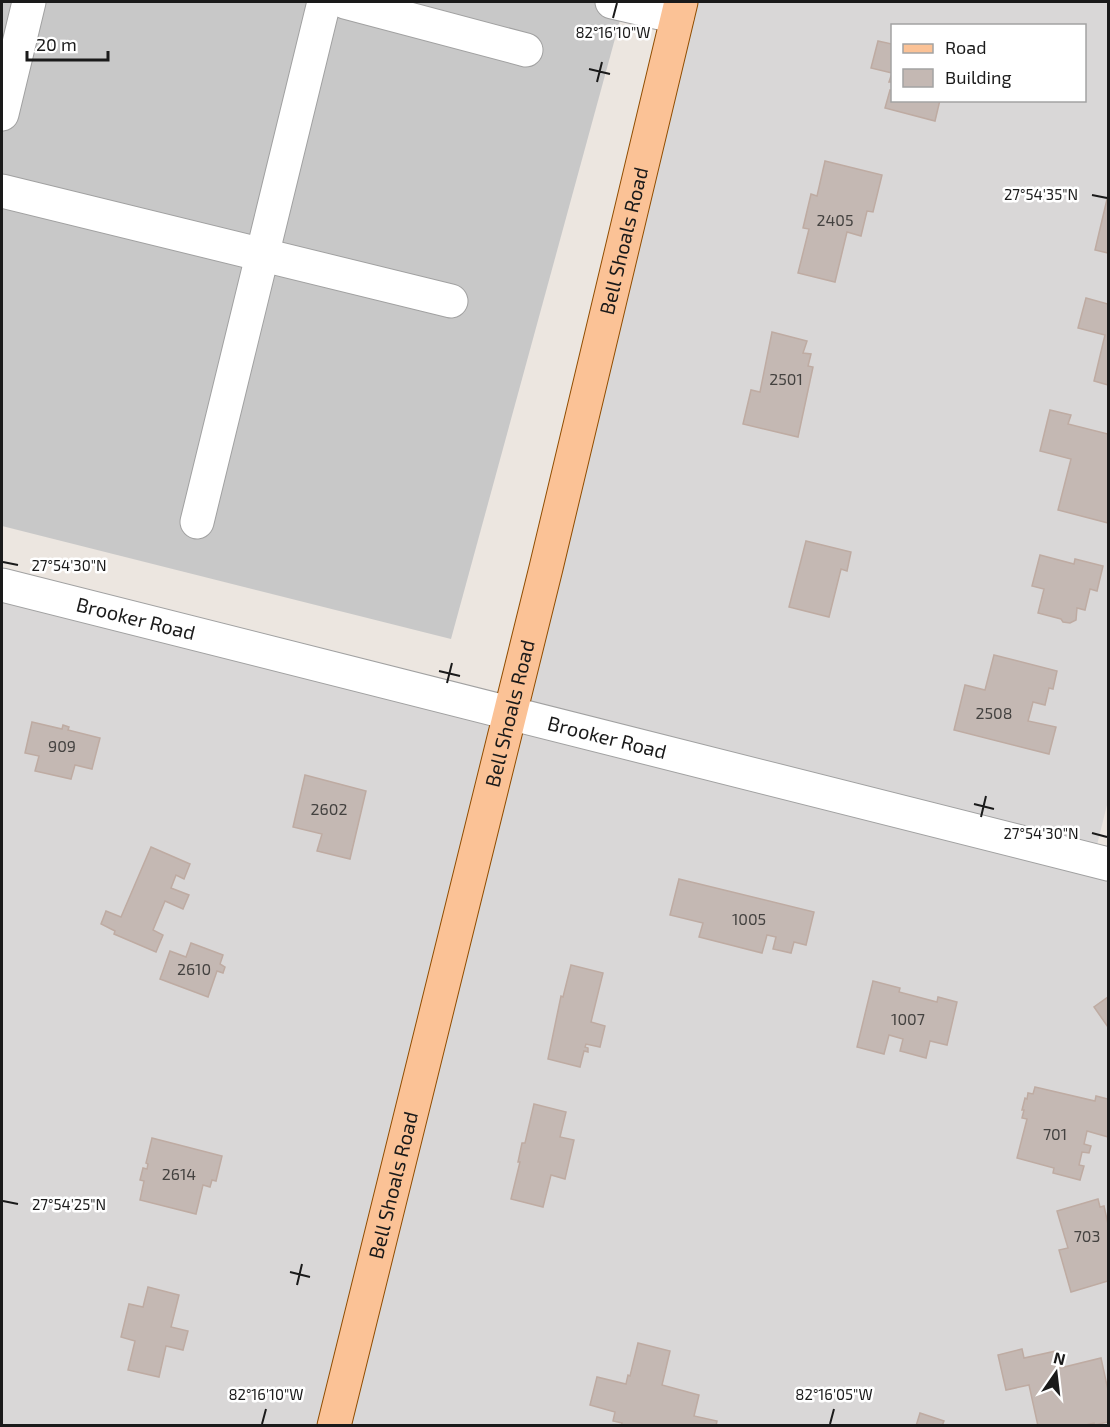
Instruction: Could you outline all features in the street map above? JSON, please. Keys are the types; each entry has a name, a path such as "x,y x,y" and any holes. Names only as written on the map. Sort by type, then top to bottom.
{"main road":[{"name":"Bell Shoals Road","path":"334,1425 510,713 679,9"}],"street":[{"path":"2,114 30,2"},
{"path":"197,522 324,2"},
{"path":"345,2 526,50"},
{"path":"612,2 679,9"},
{"path":"2,191 452,301"},
{"name":"Brooker Road","path":"2,585 1108,862"}],"shaded area":[{"path":"2,2 625,2 451,639 2,526"},
{"path":"695,2 1108,2 1108,801 1097,845 527,701"},
{"path":"2,602 493,725 320,1425 2,1426"},
{"path":"520,731 1108,880 1108,1425 349,1426"}],"building":[{"path":"878,41 891,44 891,73 871,68"},
{"path":"890,90 891,102 940,102 935,121 885,108"},
{"path":"825,161 882,175 873,212 867,211 861,236 847,232 835,282 798,273 809,229 803,228 811,194 817,196"},
{"path":"1108,195 1108,253 1095,250"},
{"path":"1086,298 1108,304 1108,385 1094,381 1105,335 1078,328"},
{"path":"772,332 807,341 803,353 811,354 808,366 813,367 798,437 743,424 751,390 760,392"},
{"path":"1050,410 1071,415 1068,424 1108,434 1108,523 1058,510 1071,459 1040,451"},
{"path":"806,541 851,552 847,571 841,569 829,617 789,607"},
{"path":"1040,555 1074,564 1075,559 1103,566 1097,591 1090,589 1085,610 1077,608 1076,620 1070,623 1038,613 1044,589 1032,586"},
{"path":"994,655 1057,671 1053,689 1049,688 1045,705 1033,702 1028,721 1056,727 1049,754 954,730 965,685 985,690"},
{"path":"32,722 62,729 63,725 69,727 68,730 100,738 92,769 75,765 71,779 35,771 39,756 25,753"},
{"path":"305,775 366,791 350,859 317,851 322,834 293,827"},
{"path":"151,847 190,864 184,879 176,875 171,888 189,895 183,909 165,901 153,930 163,935 156,952 114,934 115,931 101,924 106,911 121,917"},
{"path":"679,879 814,912 806,945 794,942 791,953 773,949 776,937 767,935 762,953 699,937 703,923 670,915"},
{"path":"191,943 223,955 220,964 225,967 223,973 217,971 208,997 160,979 170,951 186,957"},
{"path":"571,965 603,973 591,1022 605,1026 600,1047 586,1044 588,1052 584,1051 580,1067 548,1059 561,996 563,997"},
{"path":"873,981 900,988 899,992 937,1002 938,997 957,1002 947,1045 930,1041 926,1058 900,1051 903,1039 889,1035 884,1054 857,1047"},
{"path":"1108,997 1108,1027 1094,1007"},
{"path":"1035,1087 1095,1101 1096,1096 1108,1099 1108,1137 1087,1131 1084,1144 1091,1146 1089,1153 1082,1152 1079,1165 1084,1166 1080,1180 1053,1173 1054,1168 1017,1158 1027,1119 1022,1118 1025,1098 1027,1099 1028,1093 1033,1094"},
{"path":"534,1104 566,1112 560,1137 574,1140 565,1179 551,1175 543,1207 511,1199 522,1143 525,1143"},
{"path":"152,1138 222,1156 216,1181 212,1180 210,1187 203,1185 196,1214 140,1200 144,1181 140,1180 143,1168 147,1169 148,1164 146,1163"},
{"path":"1098,1199 1100,1207 1104,1206 1108,1224 1108,1281 1071,1292 1059,1250 1068,1248 1057,1211"},
{"path":"148,1287 179,1295 171,1327 188,1331 183,1350 166,1346 159,1377 128,1370 135,1341 121,1337 129,1304 143,1307"},
{"path":"638,1343 670,1351 662,1385 699,1395 694,1416 717,1421 716,1426 621,1426 622,1423 613,1421 615,1412 590,1405 597,1377 626,1384"},
{"path":"1022,1349 1024,1358 1056,1351 1060,1368 1101,1358 1108,1390 1108,1422 1081,1426 1038,1426 1029,1385 1006,1390 998,1355"},
{"path":"920,1413 944,1421 942,1426 916,1426"}]}
